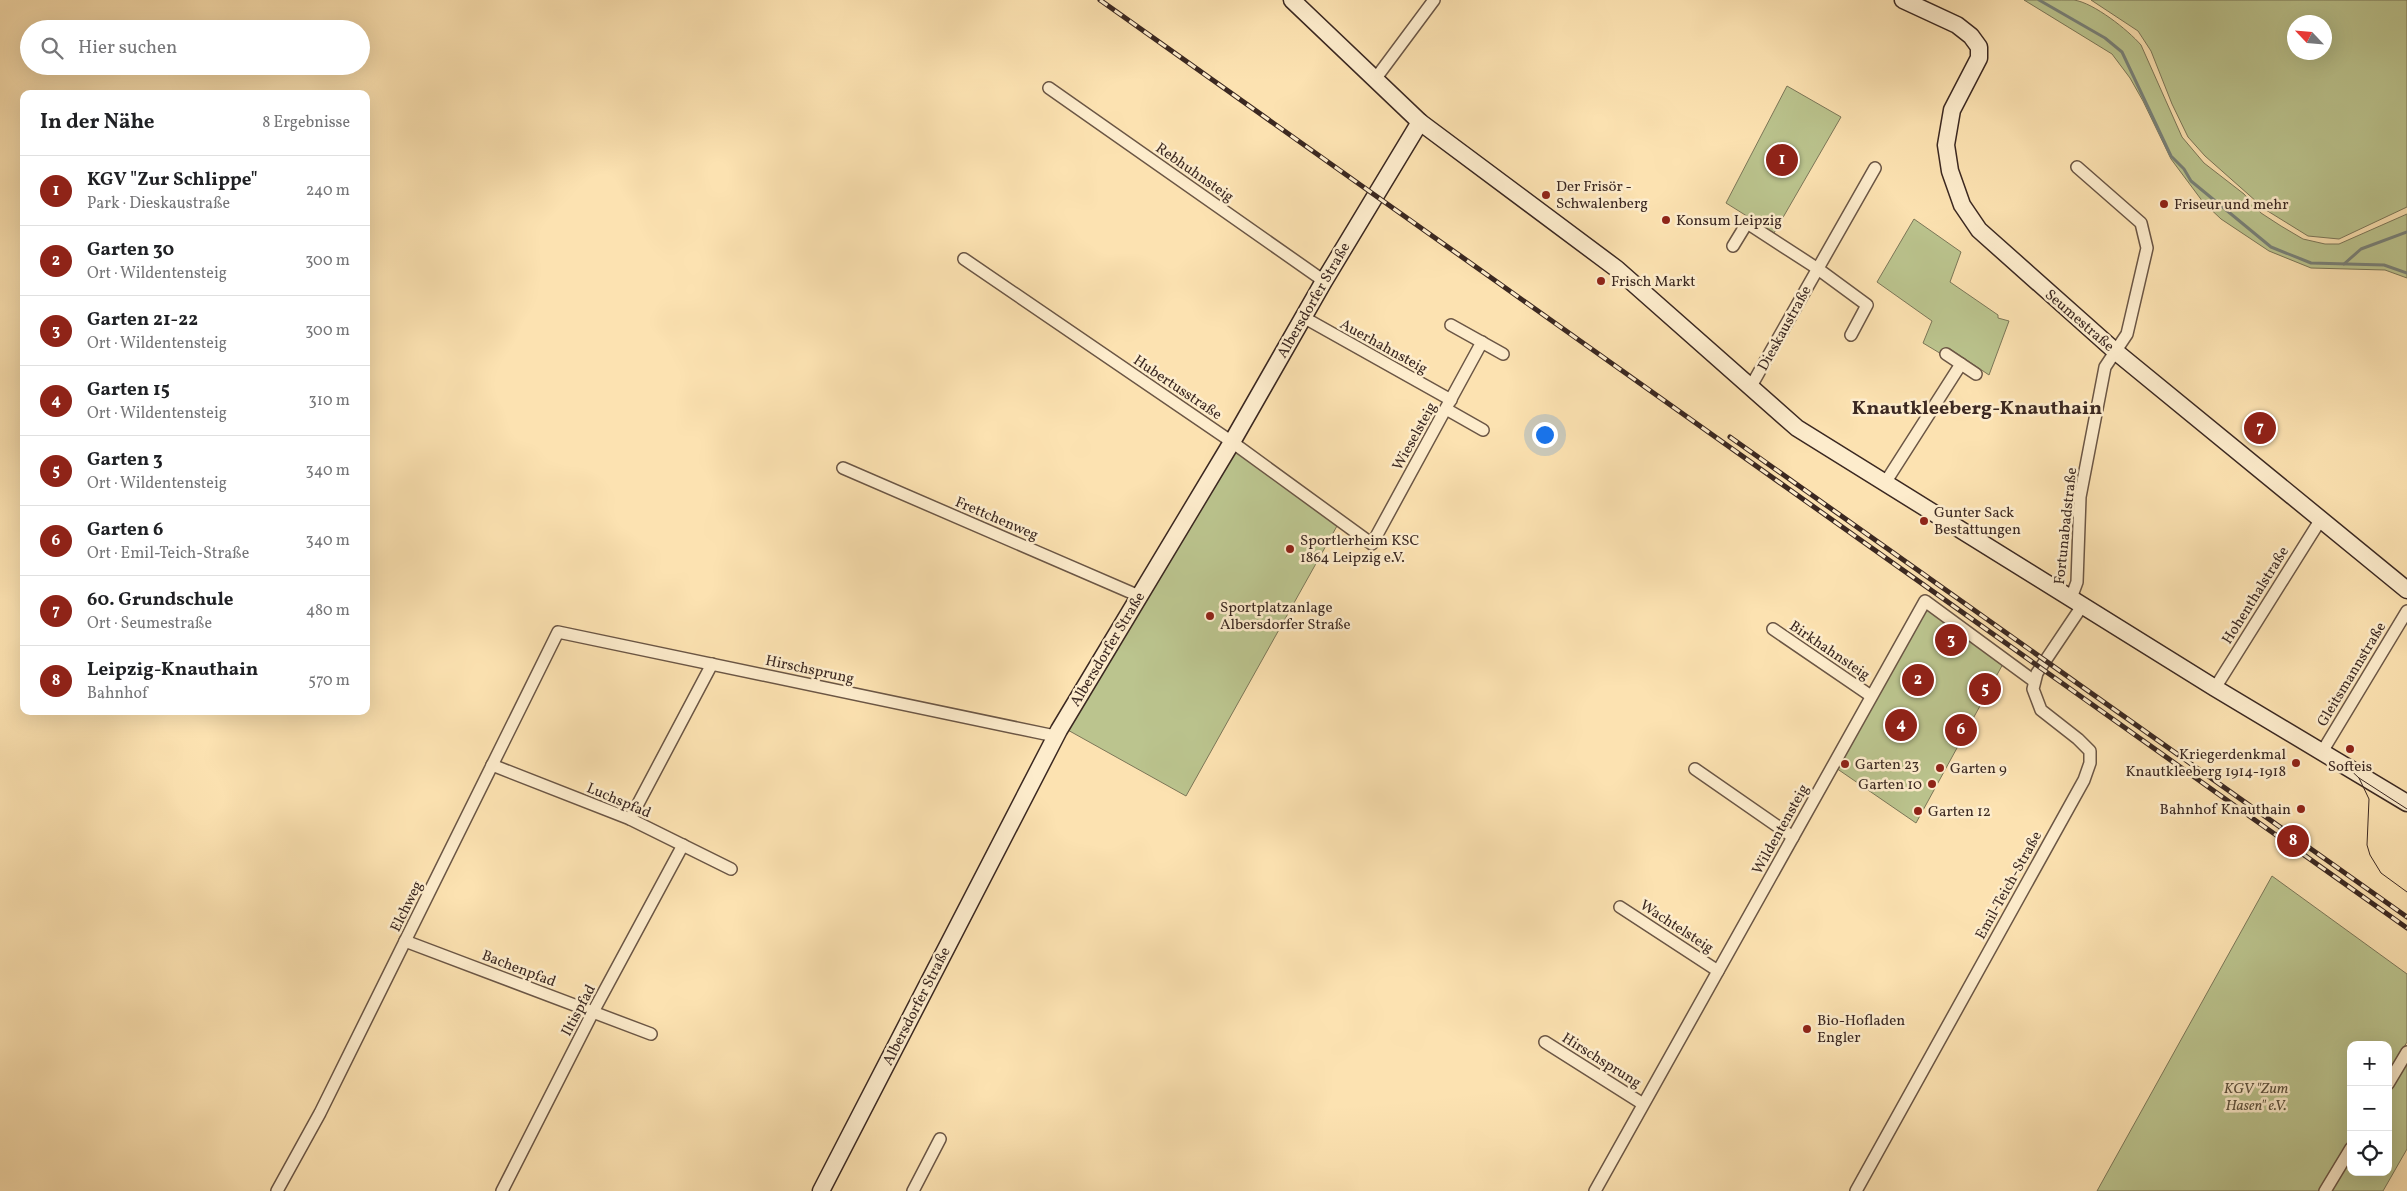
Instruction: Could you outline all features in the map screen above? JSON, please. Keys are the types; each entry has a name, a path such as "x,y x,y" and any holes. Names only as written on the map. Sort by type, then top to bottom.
{"street":[{"path":"1292,0 1420,122 1617,269 1797,428 2215,688 2407,803"},
{"path":"1376,78 1434,0"},
{"name":"Seumestraße","path":"1903,0 1957,25 1971,36 1979,47 1979,58 1952,110 1946,145 1950,171 1969,218 2002,252 2116,351 2407,590"},
{"name":"Rebhuhnsteig","path":"1049,88 1324,281"},
{"name":"Albersdorfer Straße","path":"821,1191 1056,736 1420,122"},
{"name":"Fortunabadstraße","path":"2077,167 2141,223 2145,233 2147,248 2127,334 2105,367 2080,497 2077,602"},
{"name":"Dieskaustraße","path":"1750,388 1875,168"},
{"name":"Dieskaustraße","path":"1733,246 1747,223 1818,269 1867,305 1851,335"},
{"name":"Hubertusstraße","path":"964,259 1232,442 1372,544"},
{"name":"Auerhahnsteig","path":"1303,317 1448,404 1483,430"},
{"path":"1451,325 1503,354"},
{"name":"Wieselsteig","path":"1372,544 1482,342"},
{"path":"1946,354 1976,374"},
{"path":"1885,483 1961,364"},
{"name":"Frettchenweg","path":"843,468 1139,596"},
{"name":"Hohenthalstraße","path":"2215,688 2321,519"},
{"name":"Wildentensteig","path":"1595,1191 1925,600 2034,681"},
{"path":"2034,681 2077,602"},
{"name":"Gleitsmannstraße","path":"2322,752 2407,611"},
{"name":"Birkhahnsteig","path":"1773,629 1871,696"},
{"name":"Hirschsprung","path":"558,632 1056,736"},
{"name":"Elchweg","path":"276,1191 320,1113 558,632"},
{"path":"630,819 712,664"},
{"name":"Emil-Teich-Straße","path":"1856,1191 2084,780 2090,763 2090,751 2078,739 2041,710 2035,699 2034,681"},
{"name":"Luchspfad","path":"492,765 630,819 730,869"},
{"path":"1695,769 1793,837"},
{"name":"Iltispfad","path":"502,1191 592,1012 683,845"},
{"name":"Wachtelsteig","path":"1620,906 1718,971"},
{"name":"Bachenpfad","path":"406,942 651,1034"},
{"name":"Hirschsprung","path":"1545,1042 1643,1104"},
{"path":"2392,1077 2407,1052"},
{"path":"913,1191 940,1139"},
{"path":"2325,1191 2347,1155"}],"green space":[{"path":"2024,0 2074,0 2082,2 2101,12 2128,32 2141,45 2182,137 2204,163 2244,194 2261,213 2303,239 2325,244 2339,244 2407,214 2407,278 2385,270 2311,268 2269,251 2221,219 2203,202 2171,159 2143,101 2130,78 2112,54"},
{"path":"2091,0 2407,0 2407,207 2339,239 2308,236 2266,210 2205,156 2188,137 2172,104 2151,51 2138,31"},
{"path":"1787,86 1841,117 1774,233 1726,203"},
{"path":"1914,219 1961,252 1950,282 1998,315 1998,318 2009,321 1989,375 1949,348 1943,355 1923,343 1932,321 1877,282"},
{"name":"Sportplatzanlage Albersdorfer Straße","path":"1234,450 1337,526 1186,796 1066,729"},
{"path":"1925,607 2004,662 1916,823 1836,768"},
{"name":"KGV \"Zum Hasen\" e.V.","path":"2272,876 2407,974 2407,1042 2392,1067 2392,1041 2347,1041 2347,1145 2319,1191 2097,1191"},
{"path":"2407,1060 2407,1149 2392,1175 2392,1131 2392,1086"},
{"path":"2347,1164 2347,1176 2392,1176 2383,1191 2331,1191"}],"waterway":[{"path":"2039,0 2105,38 2122,52 2171,156 2184,169 2191,181 2271,247 2311,263 2384,265 2407,273"},
{"path":"2344,264 2361,249 2407,232"}],"tram line":[{"path":"2345,765 2359,778 2407,809"},
{"path":"2359,778 2369,799 2367,845 2370,855 2381,873 2407,892"}],"railway":[{"path":"1100,0 2407,928"},
{"path":"1730,437 2407,917"}],"place":[{"name":"KGV \"Zur Schlippe\"","path":"1782,160"},
{"name":"Der Frisör - Schwalenberg","path":"1546,195"},
{"name":"Friseur und mehr","path":"2164,204"},
{"name":"Konsum Leipzig","path":"1666,220"},
{"name":"Frisch Markt","path":"1601,281"},
{"name":"60. Grundschule","path":"2260,428"},
{"name":"Gunter Sack Bestattungen","path":"1924,521"},
{"name":"Sportlerheim KSC 1864 Leipzig e.V.","path":"1290,549"},
{"name":"Sportplatzanlage Albersdorfer Straße","path":"1210,616"},
{"name":"Garten 21-22","path":"1951,640"},
{"name":"Garten 30","path":"1918,680"},
{"name":"Garten 3","path":"1985,689"},
{"name":"Garten 15","path":"1901,725"},
{"name":"Garten 6","path":"1961,730"},
{"name":"Softeis","path":"2350,749"},
{"name":"Kriegerdenkmal Knautkleeberg 1914-1918","path":"2296,763"},
{"name":"Garten 23","path":"1845,764"},
{"name":"Garten 9","path":"1940,768"},
{"name":"Garten 10","path":"1932,784"},
{"name":"Bahnhof Knauthain","path":"2301,809"},
{"name":"Garten 12","path":"1918,811"},
{"name":"Leipzig-Knauthain","path":"2293,841"},
{"name":"Bio-Hofladen Engler","path":"1807,1029"}],"district":[{"name":"Knautkleeberg-Knauthain","path":"1977,407"}]}
